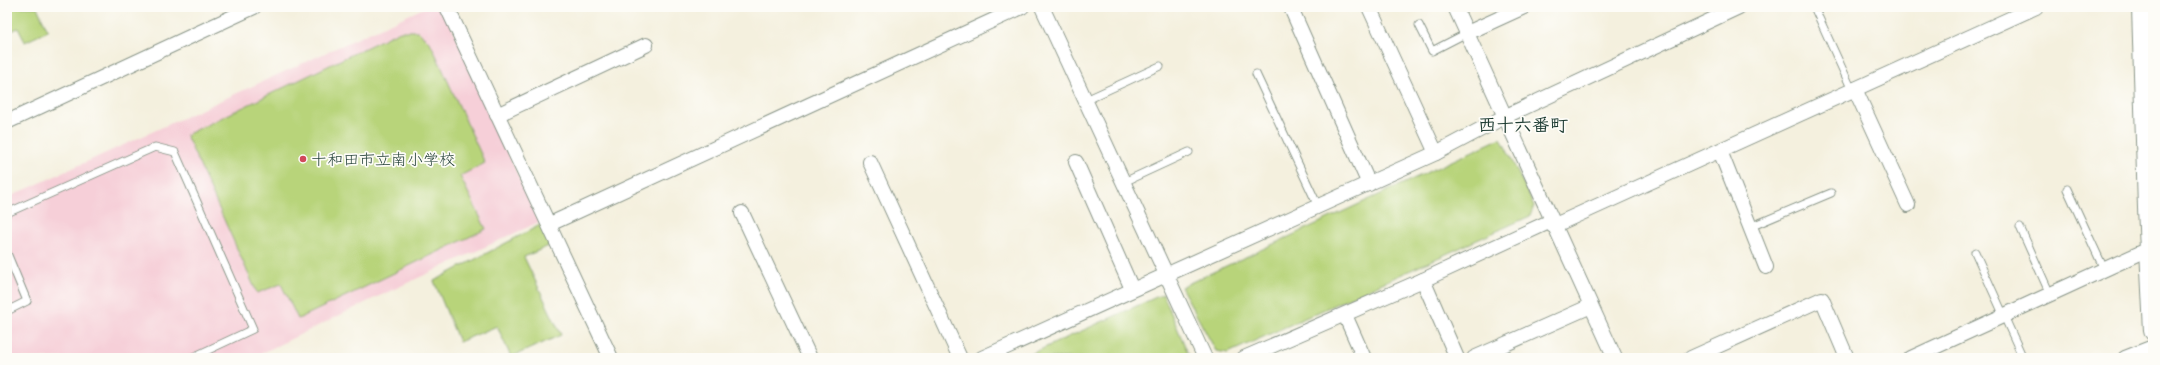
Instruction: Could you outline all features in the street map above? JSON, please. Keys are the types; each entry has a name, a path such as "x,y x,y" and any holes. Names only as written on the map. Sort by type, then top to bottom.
{"street":[{"path":"7,122 254,7"},
{"path":"447,7 550,224 611,358"},
{"path":"550,224 1022,7"},
{"path":"1042,7 1205,358"},
{"path":"1369,7 1436,153"},
{"path":"1455,7 1552,223 1615,358"},
{"path":"1467,33 1524,7"},
{"path":"982,358 1166,273 1436,153 1504,117 1739,7"},
{"path":"1244,358 1720,151 2036,7"},
{"path":"2141,7 2150,209 2149,249 2153,331"},
{"path":"1291,8 1369,184"},
{"path":"497,115 646,45"},
{"path":"1854,90 1908,205"},
{"path":"1720,151 1766,267"},
{"path":"870,162 960,358"},
{"path":"1076,162 1132,289"},
{"path":"742,213 810,358"},
{"path":"1911,358 2149,249"},
{"path":"1423,280 1457,358"},
{"path":"1691,358 1822,299 1847,358"},
{"path":"1474,358 1591,306"},
{"path":"1344,315 1364,358"},
{"path":"2126,358 2153,347"}],"lane":[{"path":"1814,7 1854,90"},
{"path":"1419,25 1432,51 1467,33"},
{"path":"1086,100 1160,66"},
{"path":"1256,74 1318,206"},
{"path":"7,213 155,147 175,152 253,329 191,358"},
{"path":"1124,182 1189,152"},
{"path":"2067,189 2104,269"},
{"path":"1750,227 1831,193"},
{"path":"2020,227 2050,294"},
{"path":"1975,252 2023,358"},
{"path":"7,253 27,302 7,311"}],"shaded area":[{"name":"十和田市立南小学校","path":"426,7 443,7 539,222 375,298 252,358 7,358 7,198"}],"green space":[{"path":"7,7 37,7 48,31 25,42 18,28 7,33"},
{"path":"400,31 418,31 431,44 485,163 460,176 486,229 298,319 281,284 257,293 186,135"},
{"path":"1501,138 1534,206 1530,216 1228,353 1216,351 1181,287"},
{"path":"542,224 551,245 524,257 561,335 511,357 497,326 459,342 434,281"},
{"path":"1163,294 1190,358 1022,358"}],"place":[{"name":"十和田市立南小学校","path":"303,159"}],"district":[{"name":"西十六番町","path":"1523,125"}]}
